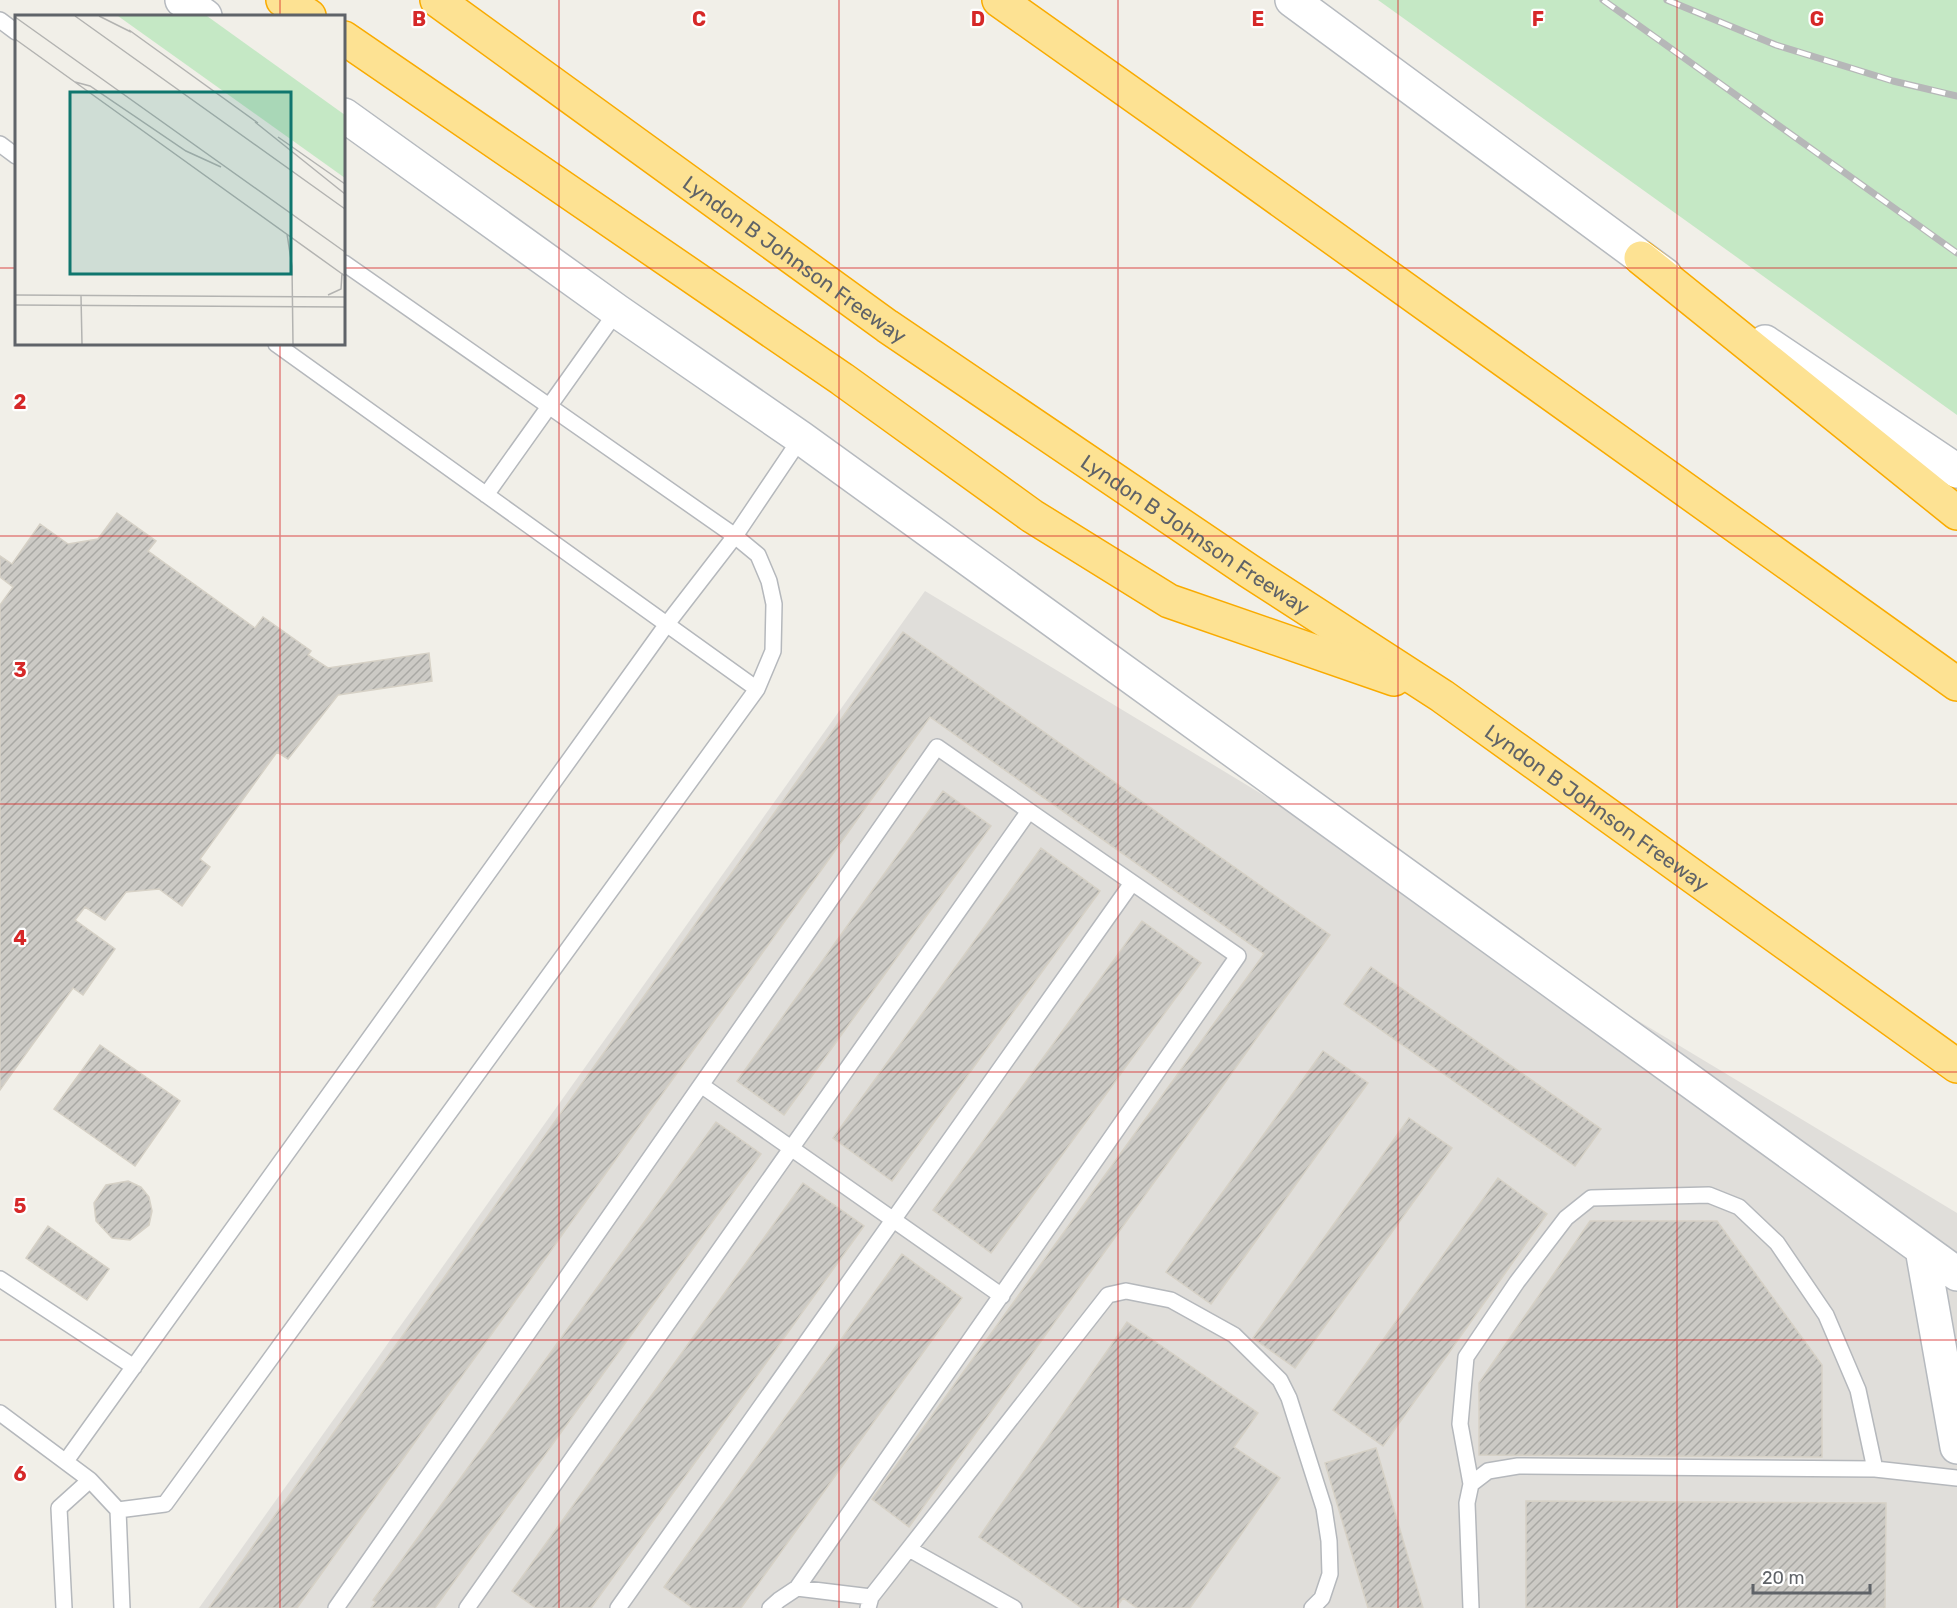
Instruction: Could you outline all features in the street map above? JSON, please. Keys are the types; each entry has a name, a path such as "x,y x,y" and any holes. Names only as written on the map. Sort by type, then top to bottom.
{"highway":[{"path":"282,0 307,15"},
{"name":"Lyndon B Johnson Freeway","path":"437,0 886,326 1239,564 1442,696 1957,1066"},
{"path":"999,0 1282,199 1667,479 1957,684"},
{"path":"345,39 842,379 1032,516 1168,601 1442,696"},
{"path":"1641,258 1957,513"}],"main road":[{"path":"183,0 205,15"},
{"path":"1292,0 1641,258 1957,471"},
{"path":"345,117 617,311 801,438 1957,1274"},
{"path":"1922,1249 1955,1426"}],"lane":[{"path":"0,21 15,31"},
{"path":"0,144 15,155"},
{"path":"118,1510 165,1504 757,689 773,651 774,604 769,581 758,555 735,536 549,409 345,264"},
{"path":"486,495 617,311"},
{"path":"277,345 757,689"},
{"path":"66,1461 667,624 735,536 801,438"},
{"path":"336,1608 937,747 1238,956 797,1588 770,1608"},
{"path":"467,1608 1029,812"},
{"path":"618,1608 1132,883"},
{"path":"701,1085 1002,1296"},
{"path":"1471,1608 1467,1503 1471,1484 1460,1424 1466,1357 1517,1282 1566,1218 1591,1198 1709,1195 1739,1207 1777,1243 1826,1315 1858,1390 1875,1470"},
{"path":"0,1279 134,1367"},
{"path":"797,1588 870,1603 909,1548 1108,1295 1126,1291 1171,1300 1234,1335 1280,1380 1289,1398 1324,1508 1329,1541 1330,1574 1322,1598 1312,1608"},
{"path":"0,1413 90,1480 118,1510 122,1608"},
{"path":"1471,1484 1488,1471 1518,1466 1875,1470 1957,1478"},
{"path":"64,1608 59,1508 90,1480"},
{"path":"909,1548 1014,1608"}],"shaded area":[{"path":"925,591 1957,1213 1957,1608 199,1608"}],"green space":[{"path":"1378,0 1957,0 1957,415"}],"building":[{"path":"117,513 156,541 148,551 255,628 263,617 311,651 308,655 328,668 429,653 432,681 338,695 288,759 277,752 200,859 210,867 182,906 159,889 126,892 105,920 85,907 75,920 115,949 83,995 73,988 0,1090 0,605 13,587 0,577 0,556 12,564 40,524 68,544 98,539"},
{"path":"903,632 1330,935 909,1527 872,1499 1264,954 930,717 297,1608 209,1608"},
{"path":"943,791 991,826 784,1115 737,1081"},
{"path":"1041,848 1100,891 892,1181 833,1138"},
{"path":"1142,921 1201,963 991,1253 933,1210"},
{"path":"1371,967 1601,1129 1575,1166 1344,1004"},
{"path":"100,1045 180,1101 135,1166 54,1109"},
{"path":"1323,1051 1368,1083 1211,1304 1166,1272"},
{"path":"1409,1118 1452,1148 1295,1368 1253,1338"},
{"path":"716,1122 761,1154 435,1608 371,1608 376,1602 373,1600"},
{"path":"1498,1178 1547,1214 1383,1446 1333,1410"},
{"path":"128,1181 141,1187 149,1197 152,1211 149,1225 130,1240 112,1238 96,1221 94,1203 106,1185"},
{"path":"803,1183 864,1226 591,1608 536,1608 512,1591"},
{"path":"1590,1221 1717,1221 1822,1365 1822,1457 1479,1455 1479,1383"},
{"path":"48,1226 109,1269 87,1300 26,1258"},
{"path":"902,1254 962,1298 741,1608 693,1608 664,1587"},
{"path":"1127,1322 1258,1413 1234,1447 1280,1478 1190,1608 1137,1608 1123,1598 1116,1608 1082,1608 979,1537"},
{"path":"1376,1448 1423,1608 1368,1608 1325,1463"},
{"path":"1526,1501 1886,1503 1885,1608 1526,1608"}],"railway":[{"path":"1603,0 1957,253"},
{"path":"1667,0 1776,45 1893,81 1957,96"}]}
